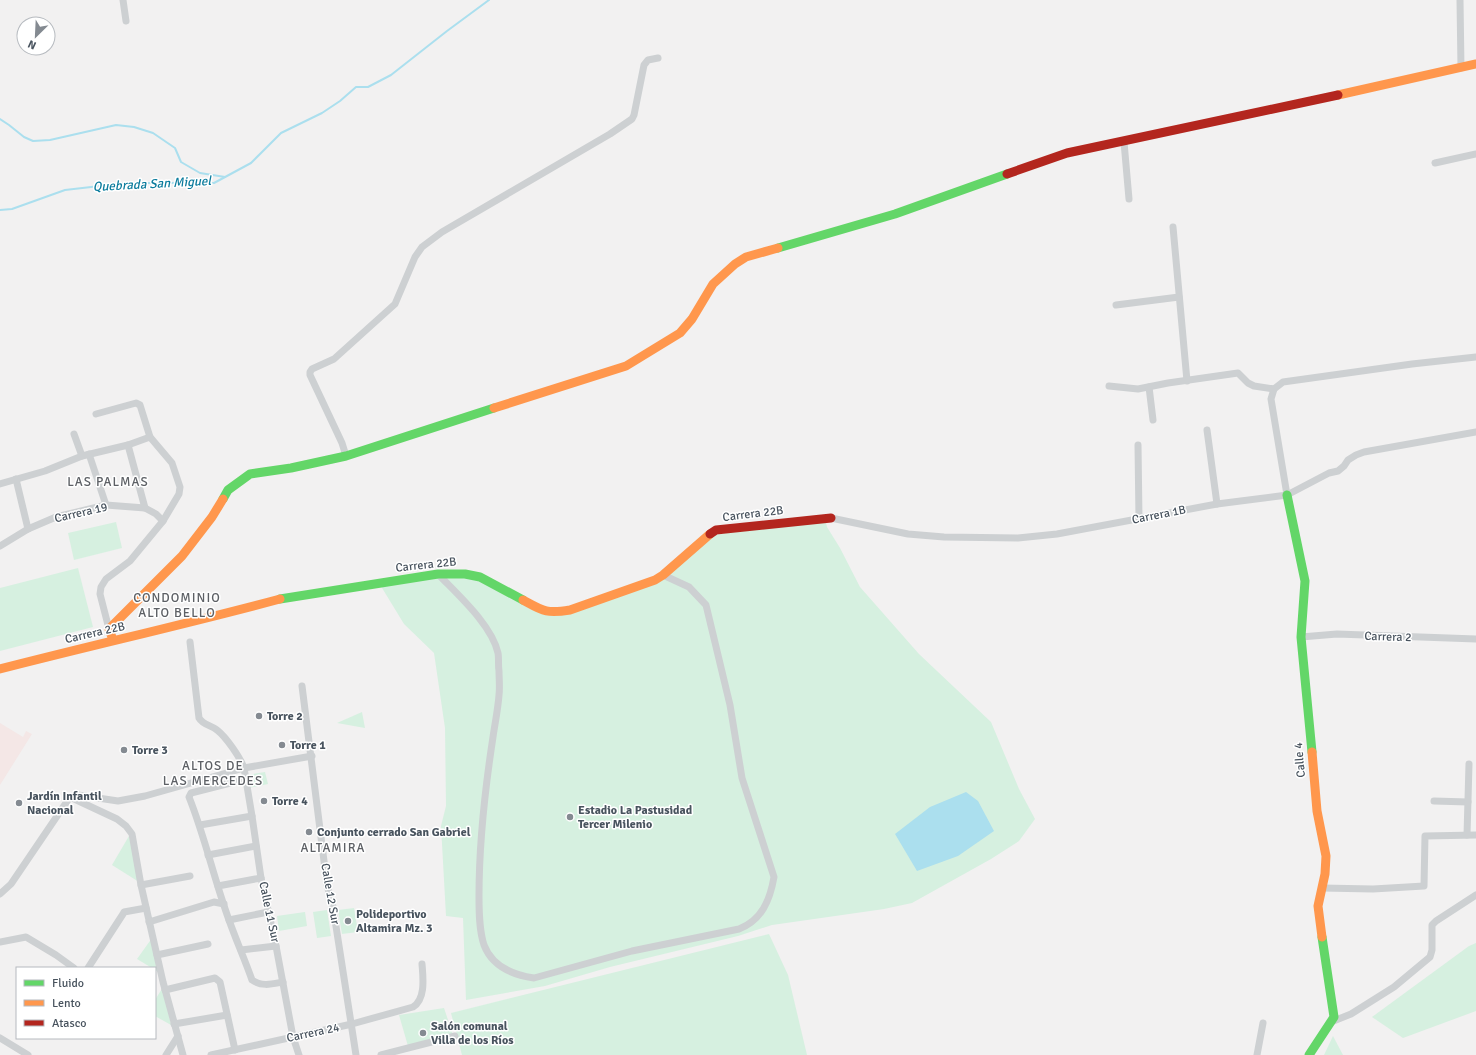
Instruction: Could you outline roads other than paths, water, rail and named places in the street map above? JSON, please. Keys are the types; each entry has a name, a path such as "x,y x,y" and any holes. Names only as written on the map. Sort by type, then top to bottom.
{"street":[{"path":"123,0 126,21"},
{"path":"1460,0 1462,68"},
{"path":"346,456 342,443 313,380 310,372 312,369 334,360 394,304 415,257 422,247 442,232 604,138 632,119 644,65 648,60 658,58"},
{"path":"109,629 182,556 212,517 228,490 250,474 291,468 346,456 626,366 680,333 690,323 713,284 735,264 746,257 895,214 1068,153 1476,64"},
{"path":"1124,142 1129,199"},
{"path":"1435,163 1476,154"},
{"path":"1173,227 1187,381"},
{"path":"1116,305 1179,297"},
{"path":"1287,495 1271,399 1274,389 1283,382 1412,364 1476,357"},
{"path":"1109,386 1138,389 1238,373 1248,383 1254,386 1274,389"},
{"path":"1149,387 1152,420"},
{"path":"96,414 138,404 140,405 150,437 172,463 180,487 179,494 163,521 130,561 106,580 101,587 100,594 113,640"},
{"path":"1207,430 1217,504"},
{"name":"Carrera 1B","path":"831,518 908,534 983,539 1018,538 1057,534 1217,504 1287,495 1329,473 1338,471 1348,460 1364,452 1476,432"},
{"path":"74,434 86,455 106,505"},
{"path":"0,484 45,471 86,455 128,445 150,437"},
{"path":"128,445 145,508 156,514 163,521"},
{"path":"1138,445 1139,519"},
{"path":"16,479 28,529"},
{"name":"Calle 4","path":"1287,495 1305,581 1301,637 1317,811 1326,856 1318,906 1334,1017 1331,1022"},
{"name":"Carrera 19","path":"0,546 28,529 56,517 106,505 145,508"},
{"name":"Carrera 22B","path":"0,669 113,640 186,624 284,598 325,590 438,574 465,574 480,577 544,611 557,612 570,610 655,580 663,575 706,536 716,530 831,518"},
{"path":"438,574 464,602 491,635 498,653 499,694 486,783 479,874 479,908 482,937 487,951 501,967 520,976 534,978 632,951 739,929 750,924 759,916 766,906 771,892 774,877 742,778 730,705 706,605 689,587 663,575"},
{"name":"Carrera 2","path":"1301,637 1337,634 1476,639"},
{"path":"190,642 199,718 201,722 216,729 222,735 242,761 244,768"},
{"name":"Calle 12 Sur","path":"302,686 327,885 333,907 356,1055"},
{"path":"0,894 11,884 70,797 78,795 118,801 145,796 244,768 312,756"},
{"path":"1467,835 1469,764"},
{"name":"Calle 11 Sur","path":"244,768 261,878 276,946 293,1037 299,1055"},
{"path":"246,780 191,794 189,797 200,825 229,920 252,980 258,984 283,982"},
{"path":"70,797 117,819 126,826 132,834 149,922 165,990 183,1055"},
{"path":"1434,801 1468,802"},
{"path":"200,825 252,816"},
{"path":"1322,888 1373,889 1424,886 1425,836 1476,835"},
{"path":"208,855 256,846"},
{"path":"141,885 190,876"},
{"path":"218,886 261,878"},
{"path":"1309,1055 1331,1022 1351,1014 1394,987 1430,957 1432,950 1432,925 1476,895"},
{"path":"149,922 214,902 224,904"},
{"path":"89,967 124,912 146,908"},
{"path":"229,920 268,912"},
{"path":"0,942 26,937 73,967"},
{"path":"157,955 208,944"},
{"path":"241,950 276,946"},
{"name":"Carrera 24","path":"212,1055 352,1024 413,1007 420,1002 422,988 422,964"},
{"path":"165,990 215,978 220,982 235,1050"},
{"path":"174,1024 227,1015"},
{"path":"1257,1055 1263,1023"},
{"path":"166,1055 178,1036"},
{"path":"381,1055 454,1036"},
{"path":"0,1047 2,1039 28,1055"}],"water":[{"path":"966,792 978,801 994,831 958,856 917,871 895,834 930,807"}],"waterway":[{"name":"Quebrada San Miguel","path":"0,210 12,209 65,190 126,183 214,183 251,163 281,133 322,113 340,101 356,87 368,87 391,75 489,0"},
{"path":"0,119 24,137 33,141 50,140 116,125 134,127 153,133 175,148 181,162 200,173 225,177"}],"place":[{"name":"Torre 2","path":"259,716"},
{"name":"Torre 1","path":"282,745"},
{"name":"Torre 3","path":"124,750"},
{"name":"Torre 4","path":"264,801"},
{"name":"Jardín Infantil Nacional","path":"19,803"},
{"name":"Estadio La Pastusidad Tercer Milenio","path":"570,817"},
{"name":"Conjunto cerrado San Gabriel","path":"309,832"},
{"name":"Polideportivo Altamira Mz. 3","path":"348,921"},
{"name":"Salón comunal Villa de los Ríos","path":"423,1033"}],"district":[{"name":"LAS PALMAS","path":"108,482"},
{"name":"CONDOMINIO ALTO BELLO","path":"177,606"},
{"name":"ALTOS DE LAS MERCEDES","path":"213,774"},
{"name":"ALTAMIRA","path":"333,848"}]}
